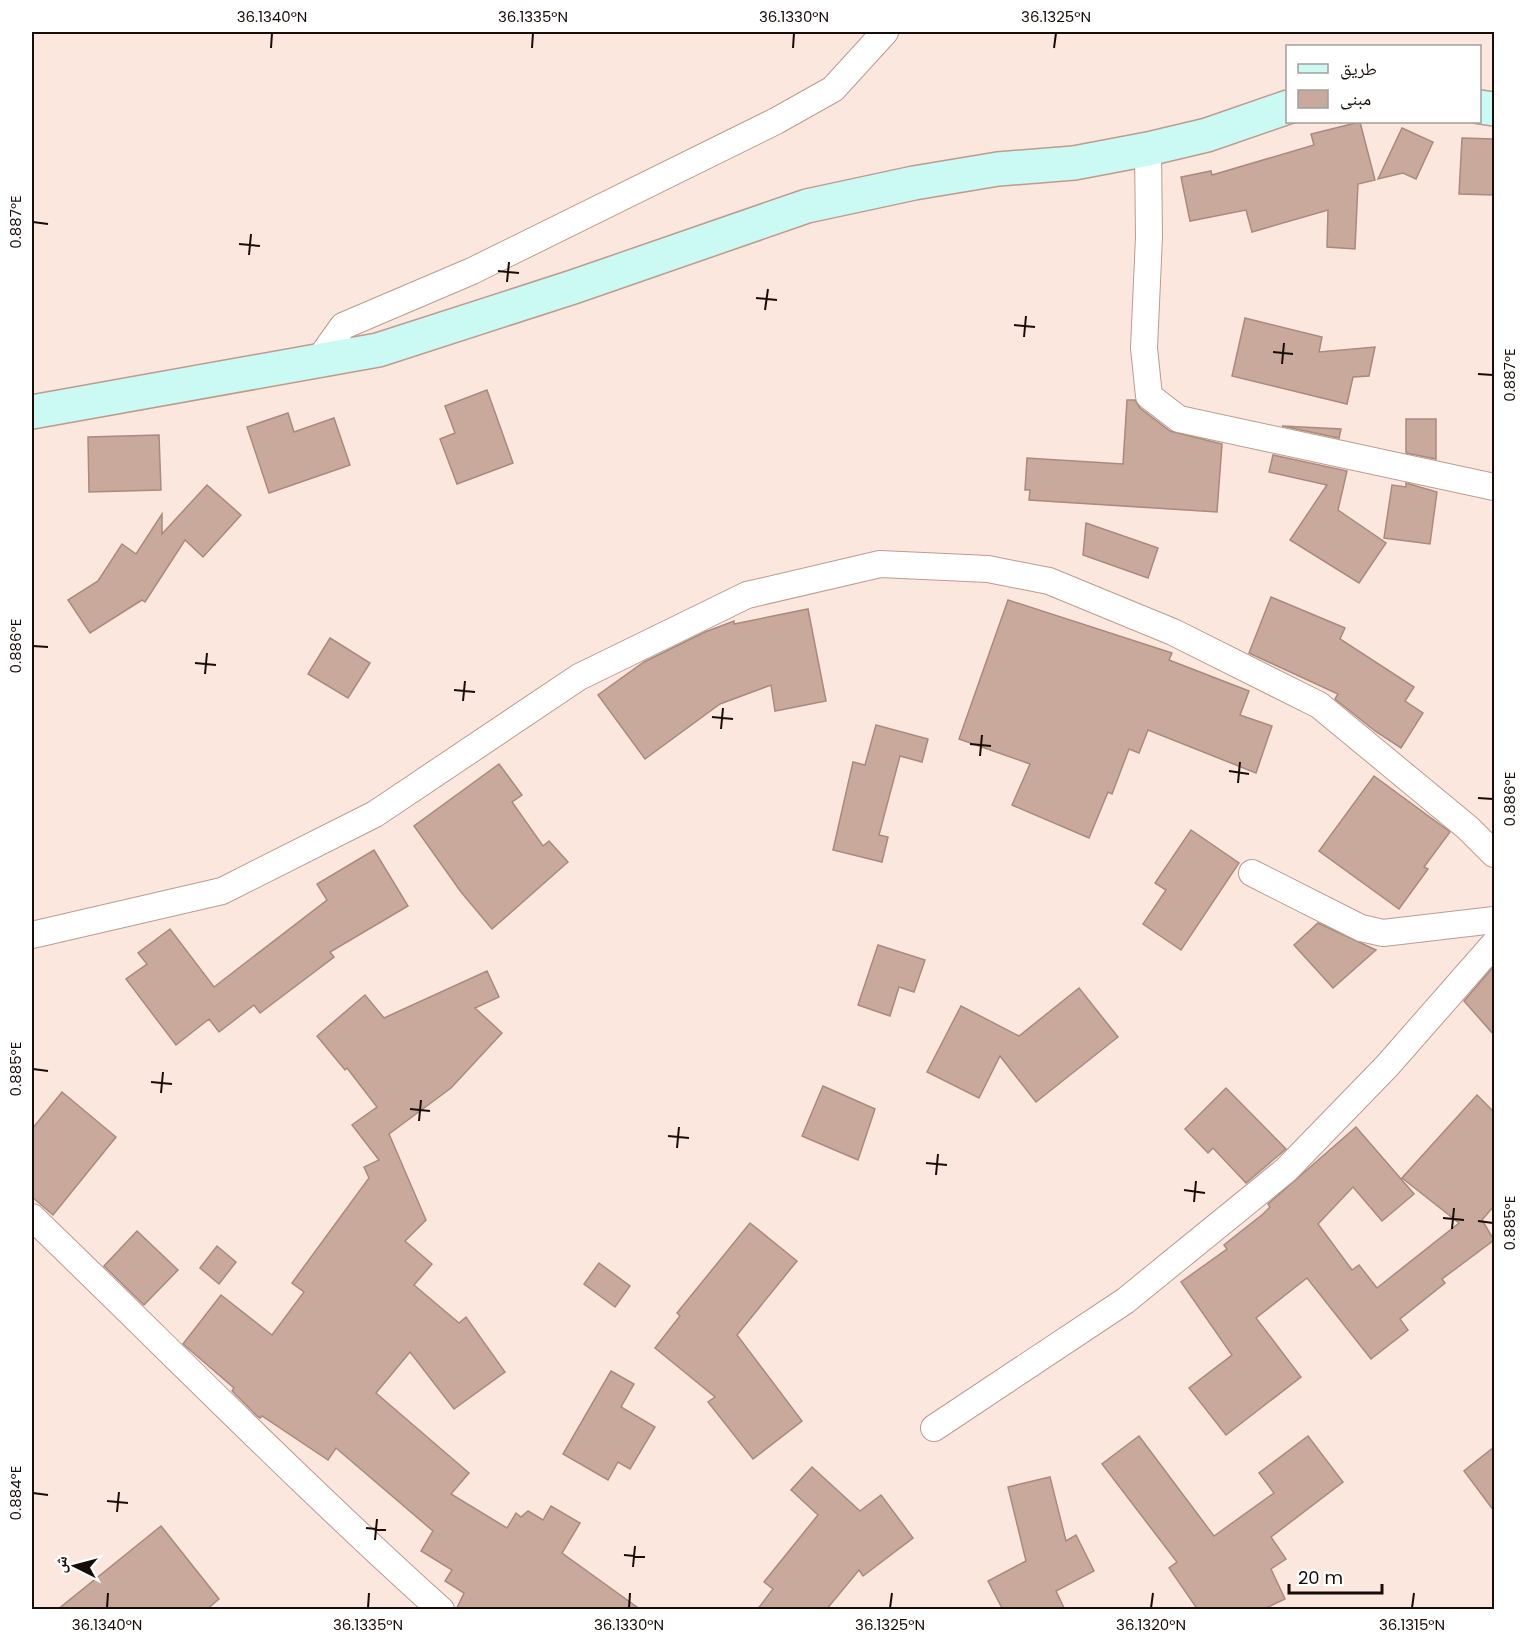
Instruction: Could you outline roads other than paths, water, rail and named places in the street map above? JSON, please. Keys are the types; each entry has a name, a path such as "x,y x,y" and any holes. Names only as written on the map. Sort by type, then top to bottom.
{"street":[{"path":"318,361 343,326 472,271 776,121 833,89 885,32"},
{"path":"32,412 318,361 389,346 807,206 914,183 998,169 1074,163 1148,149 1207,135 1286,106"},
{"path":"1148,149 1149,237 1144,348 1149,396 1179,419 1494,487"},
{"path":"32,935 222,891 375,814 579,677 747,595 880,564 988,569 1049,581 1173,632 1319,705 1468,828 1494,854"},
{"path":"1252,873 1360,928 1383,933 1494,920"},
{"path":"933,1428 1125,1301 1287,1170 1387,1066 1494,944"},
{"path":"32,1217 230,1413 359,1536 441,1610"}]}
